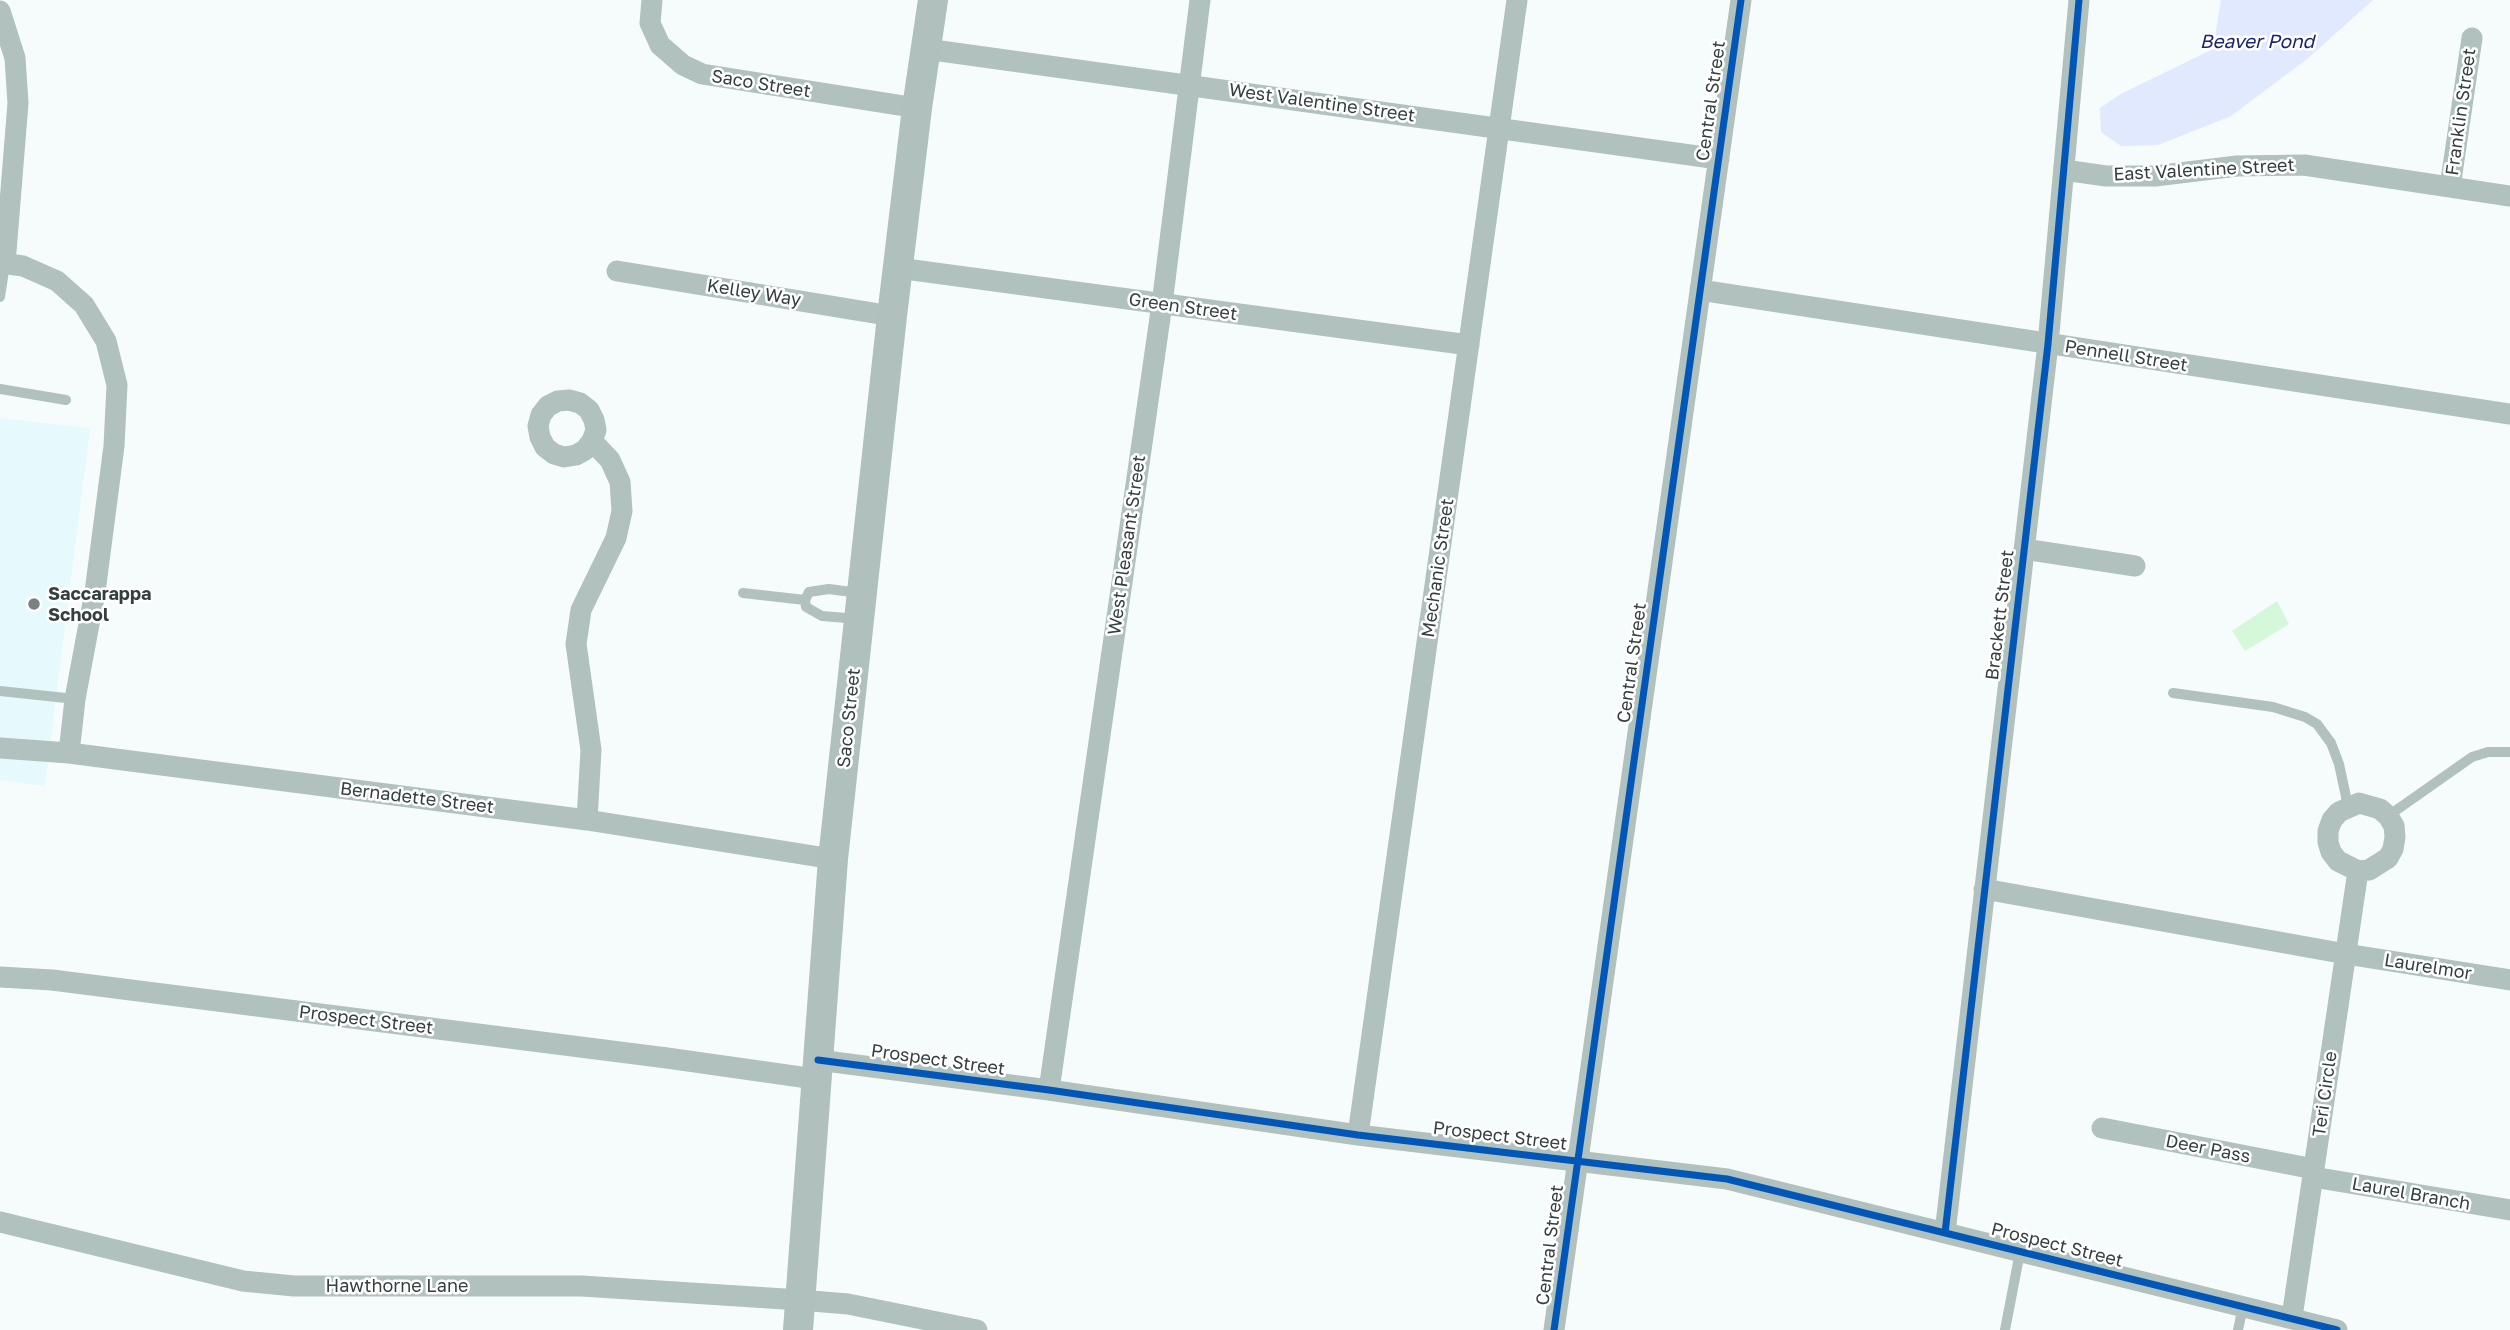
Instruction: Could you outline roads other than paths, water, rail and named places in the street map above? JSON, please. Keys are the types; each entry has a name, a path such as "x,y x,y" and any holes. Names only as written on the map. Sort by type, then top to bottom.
{"main road":[{"name":"Saco Street","path":"798,1330 833,859 892,316 933,0"}],"street":[{"name":"Saco Street","path":"652,0 650,23 660,45 683,65 702,74 917,108"},
{"name":"West Pleasant Street","path":"1049,1090 1162,304 1200,0"},
{"name":"Mechanic Street","path":"1358,1135 1517,0"},
{"name":"Central Street","path":"1554,1330 1741,0"},
{"name":"Brackett Street","path":"1945,1233 2048,344 2079,0"},
{"path":"0,11 15,58 18,103 3,263 23,266 57,281 84,305 106,341 117,385 114,446 95,592 75,699 69,752"},
{"name":"Franklin Street","path":"2450,187 2472,38"},
{"name":"West Valentine Street","path":"926,49 1718,159"},
{"name":"East Valentine Street","path":"2064,170 2106,176 2155,176 2270,164 2304,166 2510,196"},
{"name":"Green Street","path":"898,268 1469,345"},
{"name":"Kelley Way","path":"617,271 892,316"},
{"name":"Pennell Street","path":"1700,290 2510,414"},
{"path":"587,820 591,750 576,644 581,610 616,538 622,511 620,482 610,460 592,441"},
{"path":"2024,549 2134,566"},
{"name":"Bernadette Street","path":"0,748 69,752 587,820 833,859"},
{"path":"2370,804 2388,816 2396,837 2388,858 2379,866 2358,871 2338,861 2331,852 2328,831 2332,820 2348,806 2370,804"},
{"name":"Teri Circle","path":"2292,1317 2358,871"},
{"name":"Laurelmor","path":"1984,889 2510,981"},
{"name":"Prospect Street","path":"0,977 102,986 667,1058 1049,1090 1358,1135 1727,1179 2337,1330"},
{"name":"Deer Pass","path":"2102,1128 2313,1173"},
{"name":"Laurel Branch","path":"2313,1173 2510,1210"},
{"name":"Hawthorne Lane","path":"0,1222 243,1281 294,1286 582,1286 800,1300 848,1304 976,1330"}],"lane":[{"path":"0,297 3,263"},
{"path":"0,389 66,400"},
{"path":"830,589 860,606 822,616 806,607 805,600 809,592 830,589"},
{"path":"743,593 805,600"},
{"path":"0,691 75,699"},
{"path":"2173,693 2273,707 2305,717 2317,724 2331,743 2339,764 2348,806"},
{"path":"2388,816 2472,757 2488,752 2510,752"},
{"path":"2005,1330 2020,1252"},
{"path":"2238,1330 2243,1306"}],"water":[{"name":"Beaver Pond","path":"2221,0 2373,0 2307,59 2231,116 2158,145 2121,146 2101,132 2100,108 2119,95 2213,49"}],"place":[{"name":"Saccarappa School","path":"34,604"}]}
